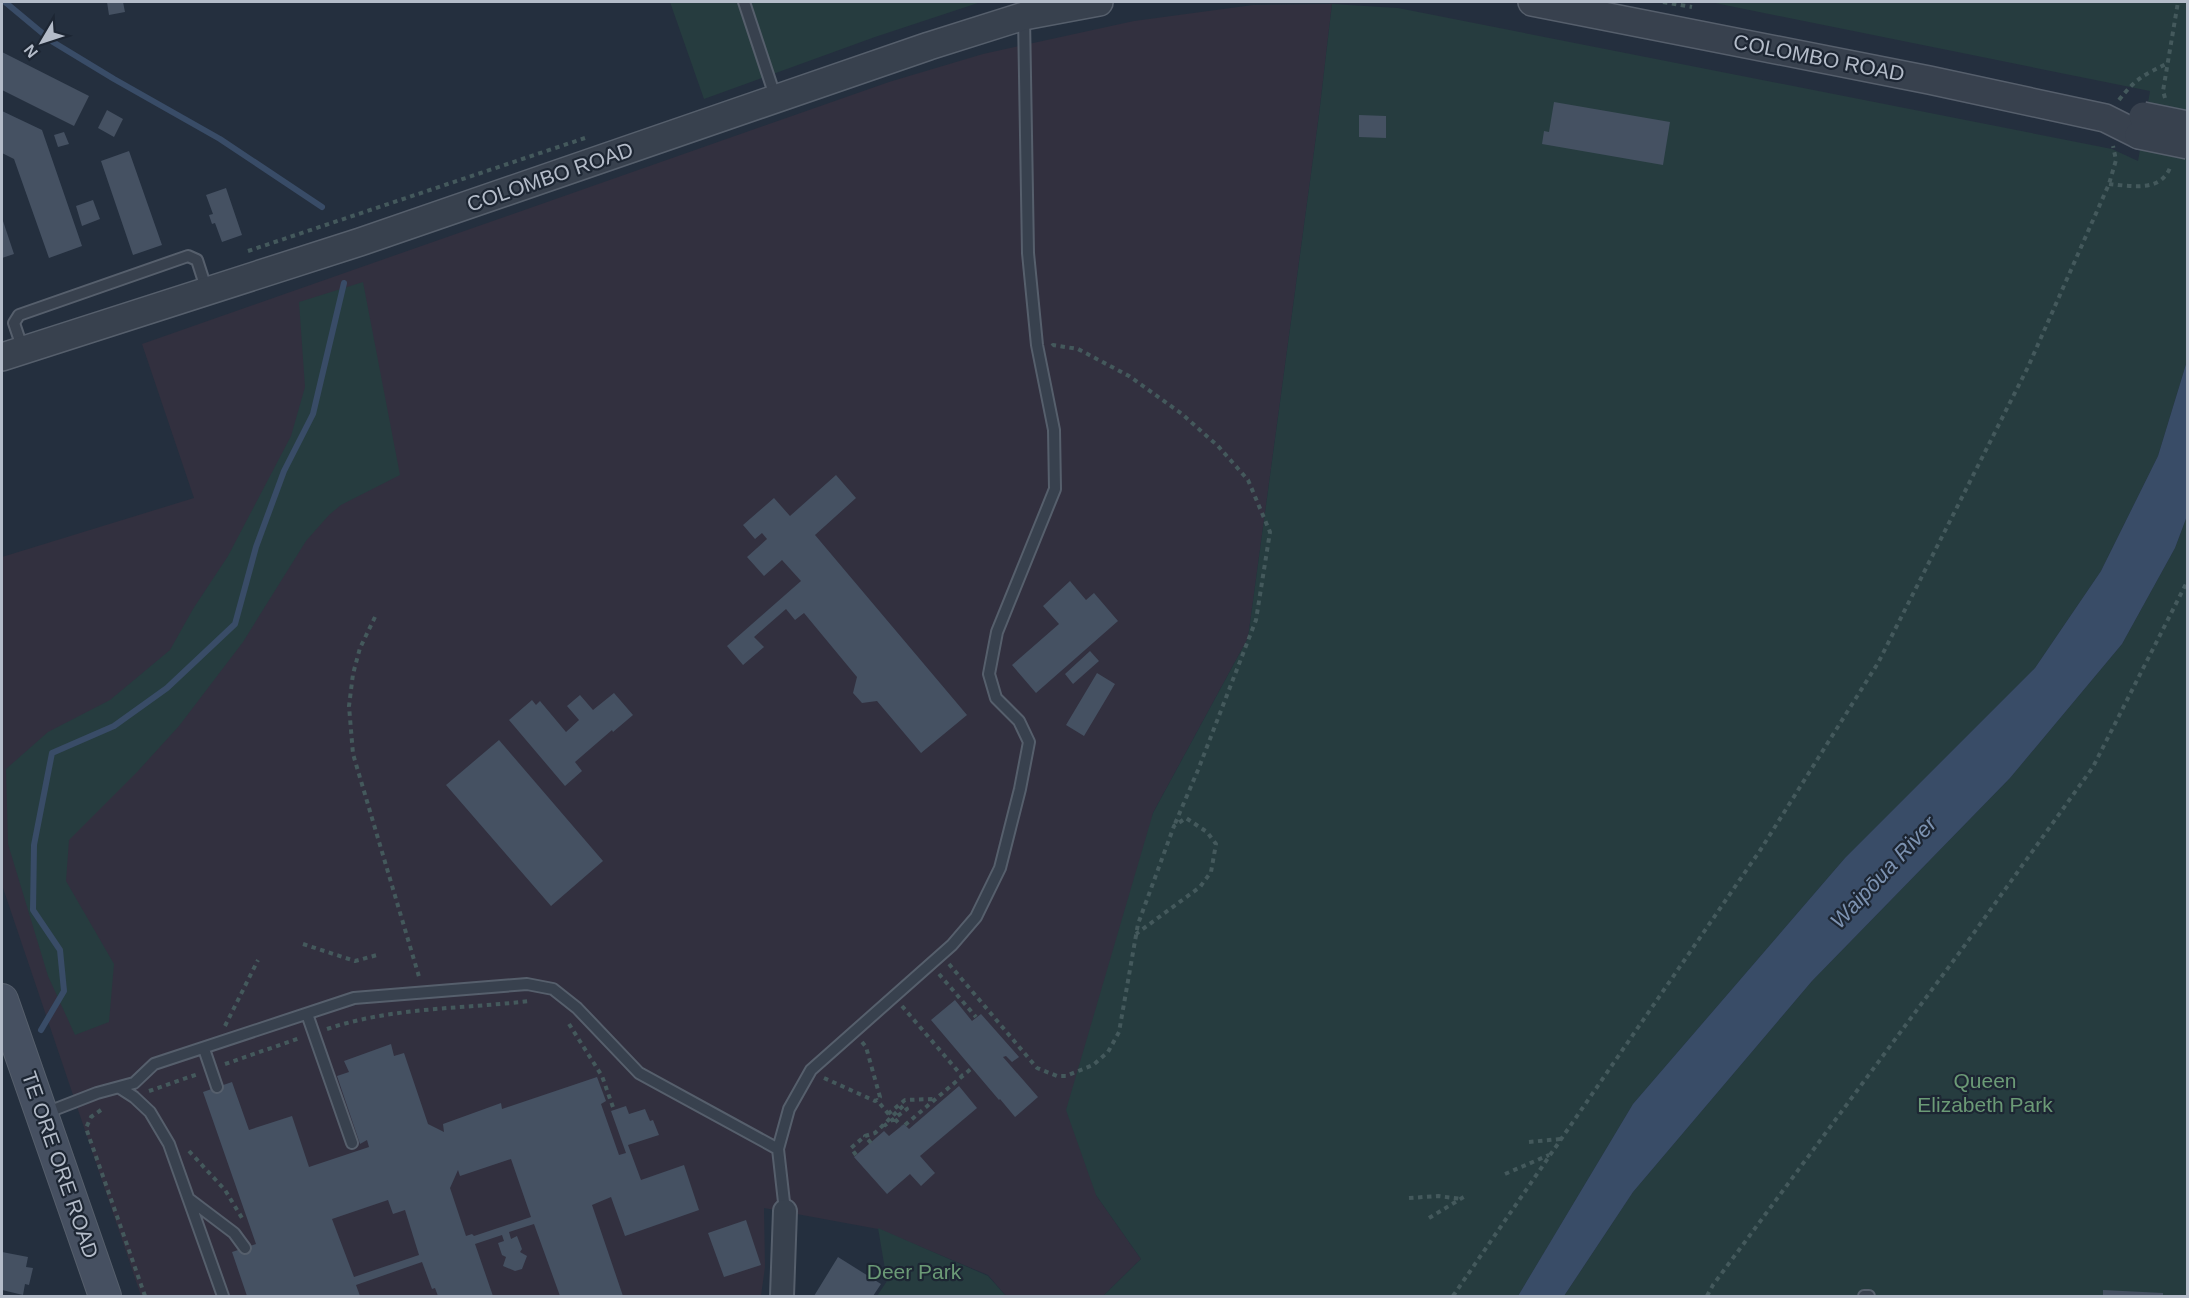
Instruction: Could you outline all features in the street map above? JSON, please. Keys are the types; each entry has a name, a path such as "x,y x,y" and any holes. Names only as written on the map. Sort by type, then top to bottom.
{"main road":[{"name":"TE ORE ORE ROAD","path":"2,1000 105,1296"}],"street":[{"name":"COLOMBO ROAD","path":"12,354 371,238 929,46 1024,16 1099,2"},
{"name":"COLOMBO ROAD","path":"1532,2 1929,80 2141,125 2180,153"},
{"name":"COLOMBO ROAD","path":"2141,125 2178,116"},
{"path":"782,1296 785,1211"}],"lane":[{"path":"744,2 776,99"},
{"path":"785,1211 778,1149 789,1109 811,1070 952,945 976,917 1000,868 1020,789 1029,742 1019,721 996,698 989,674 997,632 1055,489 1054,430 1041,366 1028,253 1024,16"},
{"path":"12,354 14,323 19,315 188,256 197,260 207,291"},
{"path":"42,1114 97,1093 134,1083 154,1064 354,998 527,984 553,989 577,1008 639,1073 778,1149"},
{"path":"307,1014 352,1143"},
{"path":"204,1049 217,1087"},
{"path":"120,1088 150,1112 169,1144 223,1296"},
{"path":"189,1199 234,1233 245,1248"},
{"path":"1864,1296 1869,1296"}],"path":[{"path":"2178,2 2163,91 2178,116"},
{"path":"1451,1296 1457,1291 1761,849 1878,663 2028,367 2109,184 2116,160 2105,118 2134,82 2145,73 2168,63"},
{"path":"2109,184 2142,188 2154,184 2169,170 2180,153"},
{"path":"941,955 1037,1068 1057,1076 1066,1076 1093,1065 1108,1052 1119,1032 1138,924 1174,826 1256,620 1270,532 1248,480 1218,446 1182,414 1129,376 1078,349 1053,345 1041,366"},
{"path":"1707,1296 2093,767 2187,580"},
{"path":"375,617 360,648 353,674 349,706 353,754 429,1010"},
{"path":"1136,934 1200,887 1211,872 1216,844 1207,832 1186,818 1174,826"},
{"path":"303,944 355,961 377,955"},
{"path":"215,1045 258,960"},
{"path":"930,965 976,1017"},
{"path":"894,997 962,1076"},
{"path":"153,1101 145,1093 314,1033 370,1016 536,1000"},
{"path":"564,1016 602,1076 614,1110"},
{"path":"853,1032 866,1047 880,1097 877,1100"},
{"path":"811,1070 827,1080 877,1100 891,1116 903,1125 972,1068"},
{"path":"134,1097 98,1111 91,1117 86,1128 145,1296"},
{"path":"856,1155 851,1148 865,1136 875,1133 884,1126 905,1100 935,1099"},
{"path":"865,1136 871,1143"},
{"path":"1528,1142 1561,1139"},
{"path":"184,1142 195,1160 225,1190 246,1224"},
{"path":"1505,1174 1550,1155"},
{"path":"1429,1218 1467,1195"},
{"path":"1409,1198 1438,1196 1462,1198"}],"shaded area":[{"path":"1332,4 1248,638 1153,813 1096,1195 1141,1259 1103,1296 1006,1296 988,1275 878,1229 764,1208 765,1267 761,1296 141,1296 2,885 2,557 194,498 142,344 889,82 983,54 1134,21 1253,5"}],"green space":[{"path":"670,2 981,2 875,37 704,99"},
{"path":"1710,2 2187,2 2187,361 2158,456 2101,571 2035,668 1845,858 1633,1104 1518,1296 1103,1296 1141,1259 1096,1195 1066,1110 1153,813 1248,638 1332,4 1398,8 2112,149 2138,161 2150,91"},
{"path":"363,282 400,475 341,505 329,515 306,541 243,642 179,726 69,840 66,881 114,964 109,1022 75,1035 48,976 8,844 6,769 48,732 110,700 170,650 193,609 228,556 291,436 305,387 299,302"},
{"name":"Queen Elizabeth Park","path":"2187,516 2187,1296 1564,1296 1633,1192 1812,981 2010,778 2122,644 2175,548"},
{"name":"Deer Park","path":"878,1228 988,1276 1006,1296 877,1296 887,1281"}],"water":[{"name":"Waipōua River","path":"2187,361 2187,516 2175,548 2122,644 2010,778 1812,981 1633,1192 1564,1296 1518,1296 1633,1104 1845,858 2035,668 2101,571 2158,456"}],"building":[{"path":"107,2 123,2 125,12 109,15"},
{"path":"2,52 89,96 74,126 2,90"},
{"path":"1554,102 1670,122 1663,165 1542,144 1544,131 1549,132"},
{"path":"107,110 123,119 114,137 98,128"},
{"path":"2,111 42,130 82,246 49,258 14,159 2,153"},
{"path":"1359,115 1386,116 1386,138 1359,137"},
{"path":"64,132 69,144 58,147 54,135"},
{"path":"129,151 162,245 133,255 101,161"},
{"path":"226,188 242,235 222,242 215,223 212,224 209,215 213,214 206,195"},
{"path":"93,200 100,219 82,226 76,206"},
{"path":"2,218 14,254 2,258"},
{"path":"836,475 856,498 815,535 967,715 921,753 877,701 862,703 853,693 857,677 804,613 795,620 786,609 754,637 764,647 743,665 727,646 801,581 782,560 764,576 747,557 767,539 762,533 755,539 743,525 774,498 790,516"},
{"path":"1070,581 1086,600 1094,593 1118,621 1036,693 1012,665 1059,624 1043,606"},
{"path":"1090,651 1099,661 1073,684 1065,674"},
{"path":"1097,673 1115,684 1084,736 1066,725"},
{"path":"614,693 633,715 575,762 582,771 565,786 509,720 532,700 536,705 540,701 566,732 579,720 567,706 580,695 593,710"},
{"path":"499,740 603,861 551,906 446,785"},
{"path":"955,1000 972,1021 981,1014 1019,1057 1012,1062 1006,1056 1003,1057 1038,1097 1015,1117 931,1020"},
{"path":"391,1044 394,1056 404,1053 428,1124 444,1132 443,1124 501,1103 502,1109 597,1077 606,1101 601,1104 619,1155 626,1153 611,1111 626,1106 629,1114 645,1109 650,1121 653,1120 659,1135 628,1145 641,1180 684,1165 699,1210 625,1236 611,1197 592,1205 623,1296 560,1296 534,1224 509,1232 511,1239 517,1236 522,1249 520,1252 527,1256 522,1269 515,1271 503,1266 506,1257 502,1255 498,1243 504,1241 502,1235 475,1244 493,1296 438,1296 435,1288 432,1289 422,1262 356,1285 360,1296 247,1296 232,1252 256,1244 203,1092 232,1082 249,1130 292,1116 309,1167 369,1147 367,1140 360,1144 337,1076 349,1072 344,1061","holes":["511,1159 531,1217 474,1236 472,1234 466,1236 450,1188 458,1170 460,1176","388,1200 393,1214 405,1210 419,1255 354,1277 332,1219"]},
{"path":"959,1086 977,1108 920,1156 935,1173 921,1186 910,1174 887,1194 854,1157 884,1131 889,1136 904,1124 909,1129"},
{"path":"746,1220 761,1265 724,1277 708,1233"},
{"path":"2,1252 28,1257 26,1267 33,1268 29,1285 25,1284 23,1295 2,1290"},
{"path":"838,1257 881,1284 873,1296 814,1296"},
{"path":"2103,1290 2163,1293 2163,1296 2103,1296"}],"waterway":[{"path":"5,2 53,42 220,139 322,207"},
{"path":"41,1030 64,991 60,950 33,910 34,845 52,753 114,726 167,688 235,624 256,547 284,471 313,414 344,283"}]}
